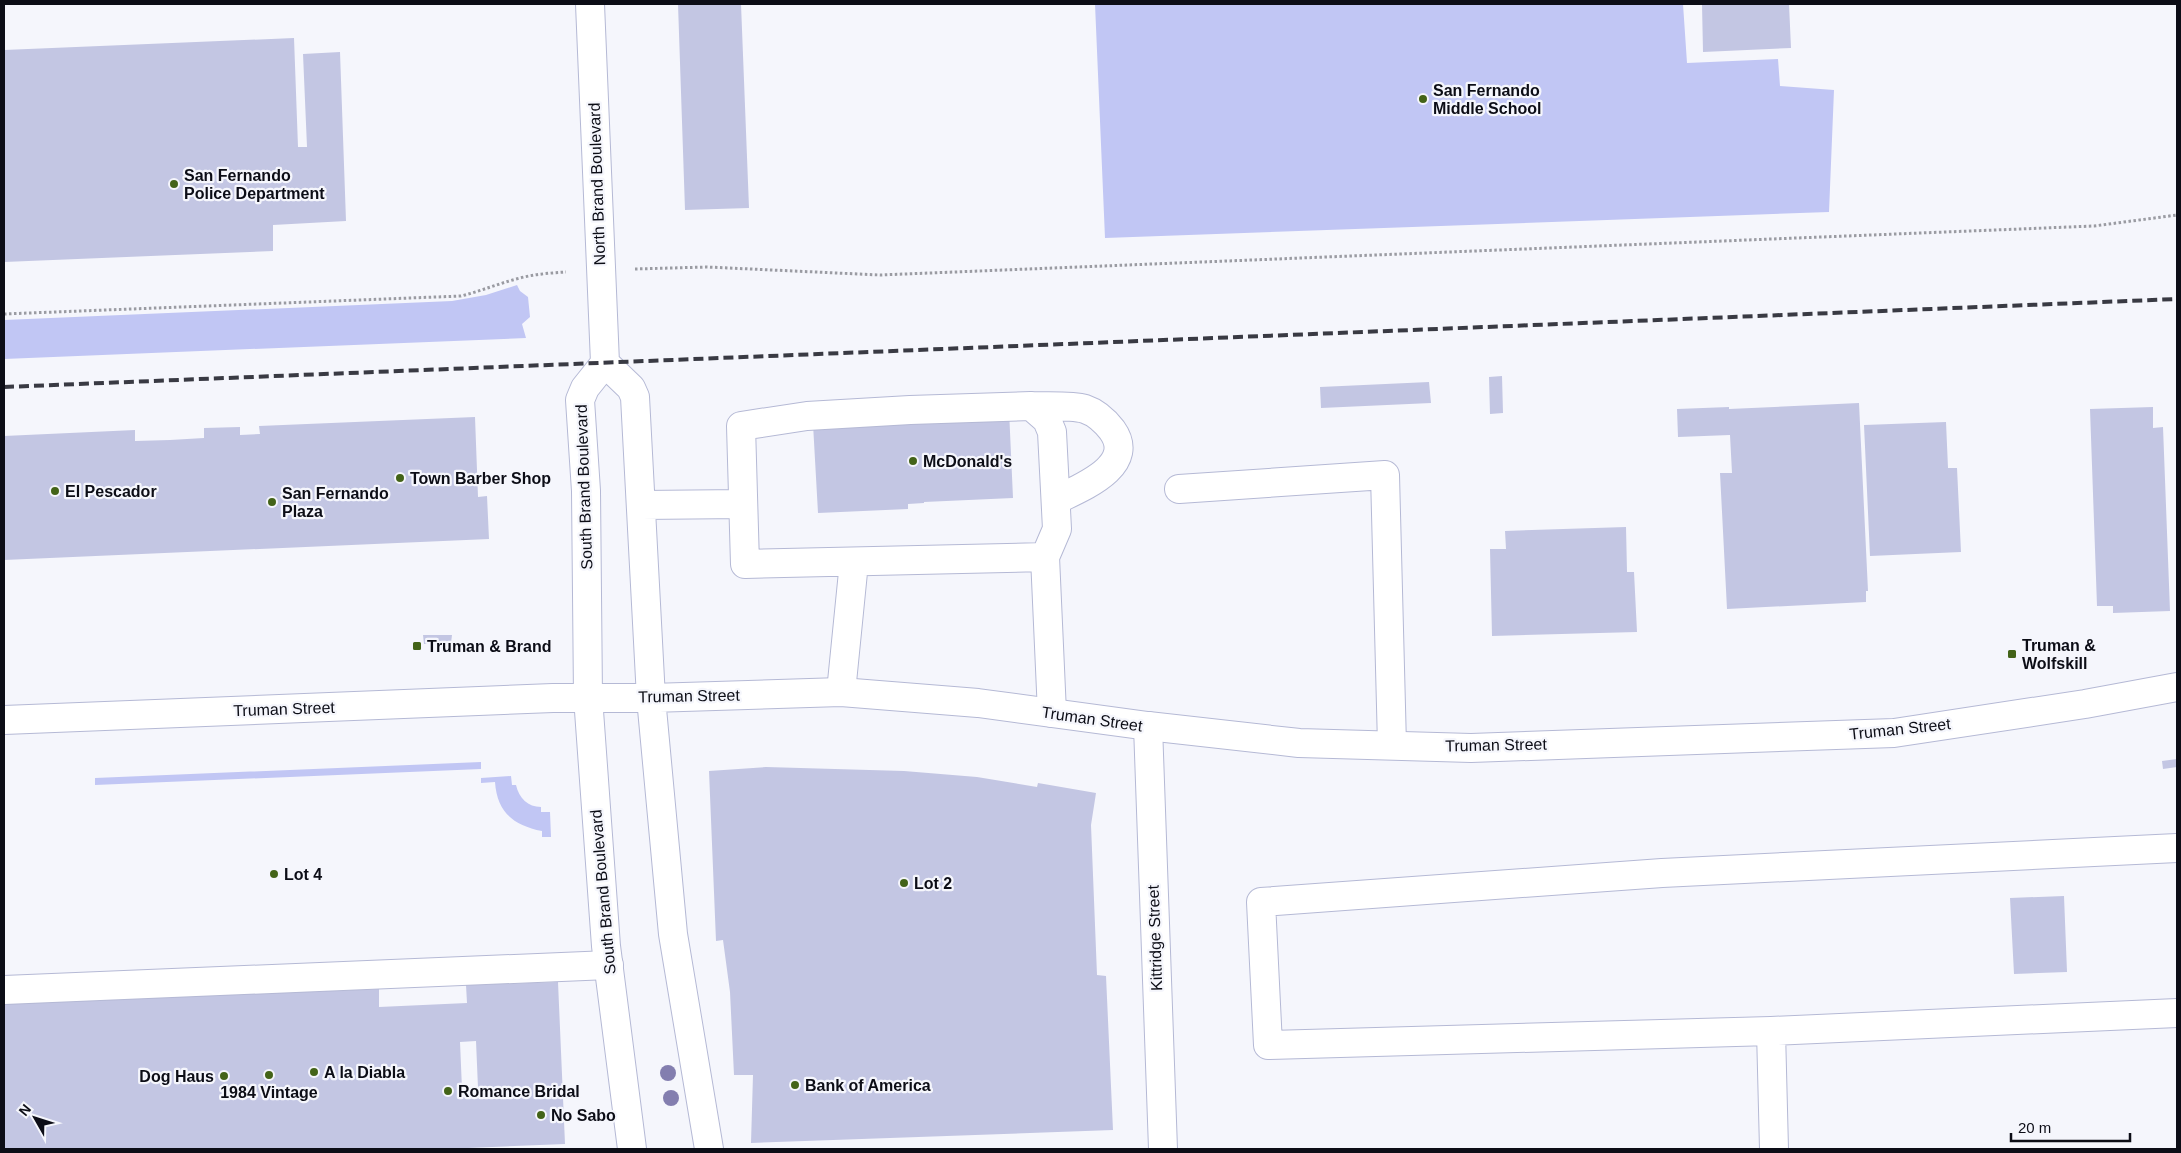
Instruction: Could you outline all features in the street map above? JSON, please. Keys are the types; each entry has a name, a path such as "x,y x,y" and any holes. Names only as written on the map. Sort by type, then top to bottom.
{"main road":[{"name":"North Brand Boulevard","path":"590,4 605,364"},
{"path":"605,364 631,388 635,397 651,698 673,934 709,1149"},
{"name":"South Brand Boulevard","path":"605,364 585,388 580,400 587,540 588,697 608,965 632,1149"},
{"path":"1046,557 745,564 741,426 807,416 910,410 1031,406 1085,409 1104,419 1115,435 1118,450 1113,465 1100,478 1056,500"},
{"path":"1031,406 1047,420 1052,432 1057,529 1046,557 1052,713"},
{"path":"1179,489 1385,475 1392,745"},
{"path":"641,505 744,504"},
{"path":"840,692 854,562"},
{"name":"Truman Street","path":"4,720 588,697 651,698 840,692 978,703 1148,726 1299,743 1471,748 1894,733 2086,704 2177,687"},
{"name":"Kittridge Street","path":"1148,726 1163,1149"},
{"path":"2177,848 1662,872 1261,902 1268,1045 1771,1031 2177,1013"},
{"path":"4,990 608,965"},
{"path":"1771,1031 1774,1149"}],"path":[{"path":"656,269 707,267 880,276 2094,226 2177,215"},
{"path":"4,314 460,296 541,274"}],"shaded area":[{"path":"1095,4 1683,4 1687,63 1778,59 1780,86 1834,90 1829,212 1105,238"},
{"path":"517,285 520,291 528,297 530,317 522,324 526,338 4,359 4,320 452,301 486,295"},
{"path":"481,762 481,769 95,785 95,778"},
{"path":"511,776 512,785 516,785 519,794 525,801 536,807 541,807 541,812 550,812 551,837 542,837 542,831 523,825 508,816 499,801 495,782 481,783 481,778"}],"building":[{"path":"678,4 741,4 749,208 685,210"},
{"path":"1702,4 1789,4 1791,48 1703,52"},
{"name":"San Fernando Police Department","path":"294,38 298,147 307,147 303,54 340,52 346,221 273,225 273,251 4,262 4,50"},
{"path":"1502,376 1503,413 1490,414 1489,377"},
{"path":"1429,382 1431,403 1321,408 1320,387"},
{"path":"1859,403 1868,591 1866,591 1866,602 1727,609 1720,473 1732,473 1730,435 1678,437 1677,409 1729,407 1729,409"},
{"path":"2153,407 2153,428 2163,427 2170,611 2113,613 2113,606 2097,606 2090,409"},
{"name":"McDonald's","path":"1009,410 1013,498 924,502 908,504 908,509 818,513 813,424"},
{"path":"475,417 478,497 487,496 489,539 4,560 4,436 135,430 135,441 170,440 204,438 204,428 240,427 240,435 260,434 259,426"},
{"path":"1946,422 1948,468 1957,468 1961,552 1870,556 1864,425"},
{"path":"1626,527 1627,572 1634,572 1637,632 1492,636 1490,549 1506,549 1505,531"},
{"path":"423,635 452,635 451,643 424,644"},
{"path":"2177,759 2177,767 2163,769 2162,761"},
{"path":"766,767 904,771 977,777 1037,787 1038,783 1096,793 1091,825 1097,975 1106,976 1113,1130 751,1143 753,1075 734,1075 730,992 723,940 716,941 709,771"},
{"path":"2064,896 2067,972 2014,974 2010,898"},
{"path":"558,982 565,1144 444,1149 4,1149 4,1003 379,989 379,1007 467,1003 466,985","holes":["476,1041 478,1088 462,1089 460,1042"]}],"railway":[{"path":"4,387 2177,299"}],"place":[{"name":"San Fernando Middle School","path":"1423,99"},
{"name":"San Fernando Police Department","path":"174,184"},
{"name":"McDonald's","path":"913,461"},
{"name":"Town Barber Shop","path":"400,478"},
{"name":"El Pescador","path":"55,491"},
{"name":"San Fernando Plaza","path":"272,502"},
{"name":"Truman & Brand","path":"417,646"},
{"name":"Truman & Wolfskill","path":"2012,654"},
{"name":"Lot 4","path":"274,874"},
{"name":"Lot 2","path":"904,883"},
{"name":"A la Diabla","path":"314,1072"},
{"name":"1984 Vintage","path":"269,1075"},
{"name":"Dog Haus","path":"224,1076"},
{"name":"Bank of America","path":"795,1085"},
{"name":"Romance Bridal","path":"448,1091"},
{"name":"No Sabo","path":"541,1115"}]}
